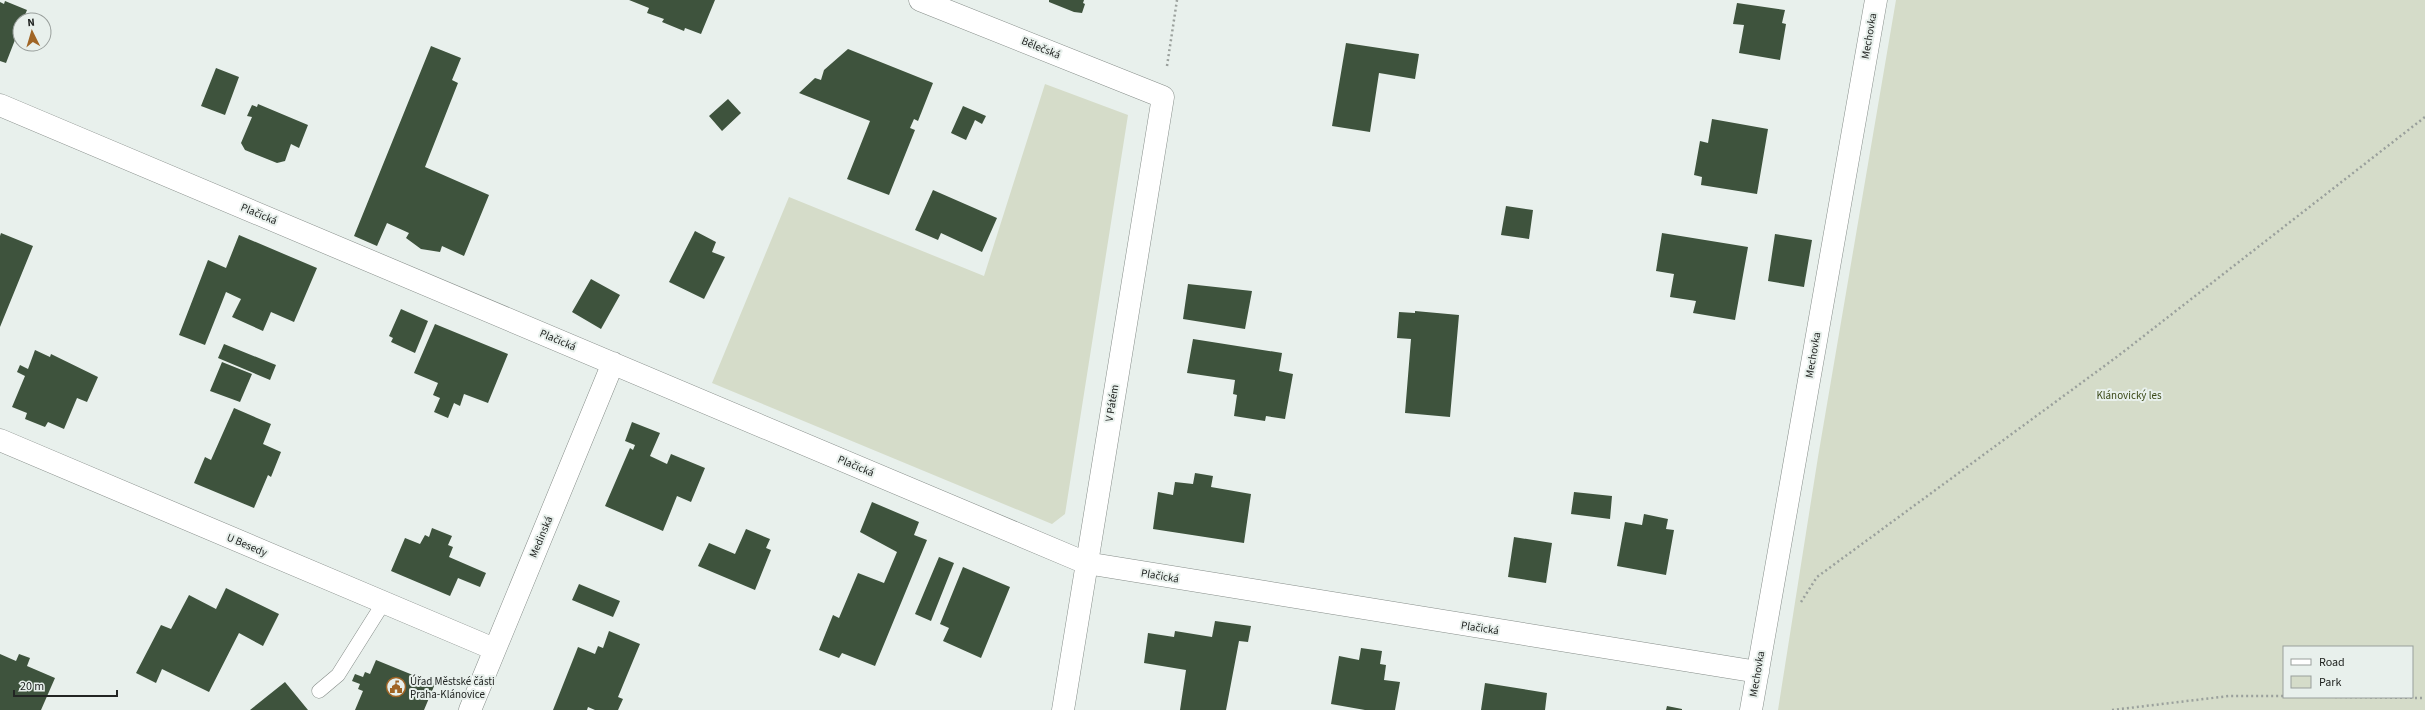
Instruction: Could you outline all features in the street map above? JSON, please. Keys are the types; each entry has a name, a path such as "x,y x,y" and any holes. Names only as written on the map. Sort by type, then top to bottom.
{"street":[{"name":"Bělečská","path":"920,0 1162,96"},
{"name":"Mechovka","path":"1751,710 1876,0"},
{"name":"V Pátém","path":"1063,710 1162,96"},
{"name":"Plačická","path":"0,105 1086,563 1758,672"},
{"name":"Medinská","path":"470,710 613,363"},
{"name":"U Besedy","path":"0,440 494,649"}],"lane":[{"path":"319,691 338,675 384,602"}],"path":[{"path":"1162,96 1177,0"},
{"path":"1797,609 1817,577 2118,356 2425,117"},
{"path":"2112,710 2229,696 2283,696"},
{"path":"2413,698 2425,698"}],"green space":[{"name":"Klánovický les","path":"1896,0 2425,0 2425,710 1778,710 1818,457"},
{"path":"1045,84 1128,115 1065,514 1052,524 712,383 789,197 984,276"}],"building":[{"path":"629,0 715,0 701,34 685,28 684,31 662,22 664,19 647,13 649,8"},
{"path":"1049,0 1084,0 1083,3 1085,4 1082,13 1074,12 1049,2"},
{"path":"5,1 27,10 26,12 12,12 12,48 6,63 0,61 0,2 4,4"},
{"path":"1737,3 1785,10 1782,23 1786,24 1780,60 1739,53 1744,25 1733,24"},
{"path":"1346,43 1419,54 1415,79 1379,73 1370,132 1332,126"},
{"path":"431,46 461,58 452,80 458,83 425,167 489,195 464,256 442,246 440,252 421,249 406,238 409,233 387,223 377,246 354,236"},
{"path":"848,49 933,83 918,121 914,119 910,128 915,130 889,195 847,179 870,121 799,93 815,78 821,80 824,70"},
{"path":"216,68 239,77 225,115 201,106"},
{"path":"728,99 741,113 722,131 709,116"},
{"path":"258,104 308,125 299,148 291,144 285,161 277,163 245,150 241,143 252,117 247,116 252,105 257,107"},
{"path":"963,106 986,116 982,124 975,120 966,140 951,133"},
{"path":"1712,119 1768,129 1757,194 1701,185 1702,177 1694,175 1700,141 1708,143"},
{"path":"933,190 997,218 982,252 941,233 938,240 915,230"},
{"path":"1506,206 1533,210 1529,239 1501,235"},
{"path":"695,231 716,242 712,252 725,257 704,299 669,282"},
{"path":"1,233 33,246 0,327 0,236"},
{"path":"1662,233 1748,247 1735,320 1693,313 1696,301 1670,297 1674,274 1656,271"},
{"path":"1775,234 1812,240 1804,287 1768,281"},
{"path":"239,235 317,268 294,322 271,312 263,331 232,317 241,299 226,292 205,345 179,335 208,260 226,268"},
{"path":"591,279 620,295 601,329 572,312"},
{"path":"1188,284 1252,291 1245,329 1183,319"},
{"path":"401,309 428,321 415,353 391,342 393,338 389,336"},
{"path":"1415,311 1459,315 1450,417 1405,413 1411,339 1397,338 1399,312 1415,313"},
{"path":"435,324 508,354 488,403 464,394 460,406 454,403 448,418 434,412 440,398 433,395 438,383 414,373"},
{"path":"1193,339 1282,353 1279,371 1293,374 1285,419 1266,416 1265,421 1234,416 1237,395 1233,394 1235,380 1187,373"},
{"path":"224,344 276,365 270,380 218,358"},
{"path":"35,350 50,357 51,354 98,377 87,402 77,398 64,429 48,422 45,427 25,419 27,413 12,407 25,376 17,372 20,365 28,369"},
{"path":"222,362 252,374 240,402 210,391"},
{"path":"234,408 271,424 263,444 281,452 271,477 268,475 254,508 194,483 205,457 211,460"},
{"path":"632,422 660,433 650,456 667,464 671,454 705,468 691,502 677,496 663,531 605,506 630,448 633,450 635,445 625,441"},
{"path":"1195,473 1213,476 1211,487 1251,494 1244,543 1153,529 1158,492 1173,495 1175,482 1193,484"},
{"path":"1574,492 1612,496 1610,519 1571,514"},
{"path":"872,502 919,522 914,535 927,540 875,666 842,653 839,658 819,650 833,615 839,618 858,573 884,583 897,552 860,532"},
{"path":"1644,514 1668,519 1666,529 1674,530 1666,575 1617,566 1625,522 1642,525"},
{"path":"432,528 452,536 448,545 453,547 449,557 486,573 480,587 458,578 450,596 391,571 405,538 420,544 425,535 429,537"},
{"path":"746,529 770,539 766,548 771,550 755,590 698,566 709,543 735,554"},
{"path":"1514,537 1552,543 1546,583 1508,577"},
{"path":"939,557 954,563 931,621 915,614"},
{"path":"963,567 1010,587 981,658 943,641 949,628 940,624"},
{"path":"579,584 620,601 613,617 572,600"},
{"path":"226,588 279,614 263,646 239,633 209,692 162,669 156,683 136,673 161,625 171,629 189,595 216,609"},
{"path":"1215,621 1251,626 1248,642 1239,641 1226,710 1180,710 1186,670 1144,663 1148,633 1174,637 1175,631 1212,637"},
{"path":"609,631 640,644 618,697 623,699 618,710 595,710 588,707 587,710 553,710 578,647 595,654 598,646 603,648"},
{"path":"1361,648 1382,651 1380,664 1386,665 1384,680 1400,682 1395,710 1365,710 1331,704 1339,656 1359,660"},
{"path":"0,654 16,661 19,654 30,658 27,666 55,678 41,710 0,710"},
{"name":"Úřad Městské části Praha-Klánovice","path":"376,660 435,684 424,710 355,710 363,691 358,689 360,684 352,681 355,674 363,677 365,672 370,674"},
{"path":"285,682 308,710 250,710"},
{"path":"1485,683 1547,693 1545,710 1481,710"},
{"path":"1667,706 1682,709 1682,710 1666,710"}],"place":[{"name":"Úřad Městské části Praha-Klánovice","path":"396,687"}]}
